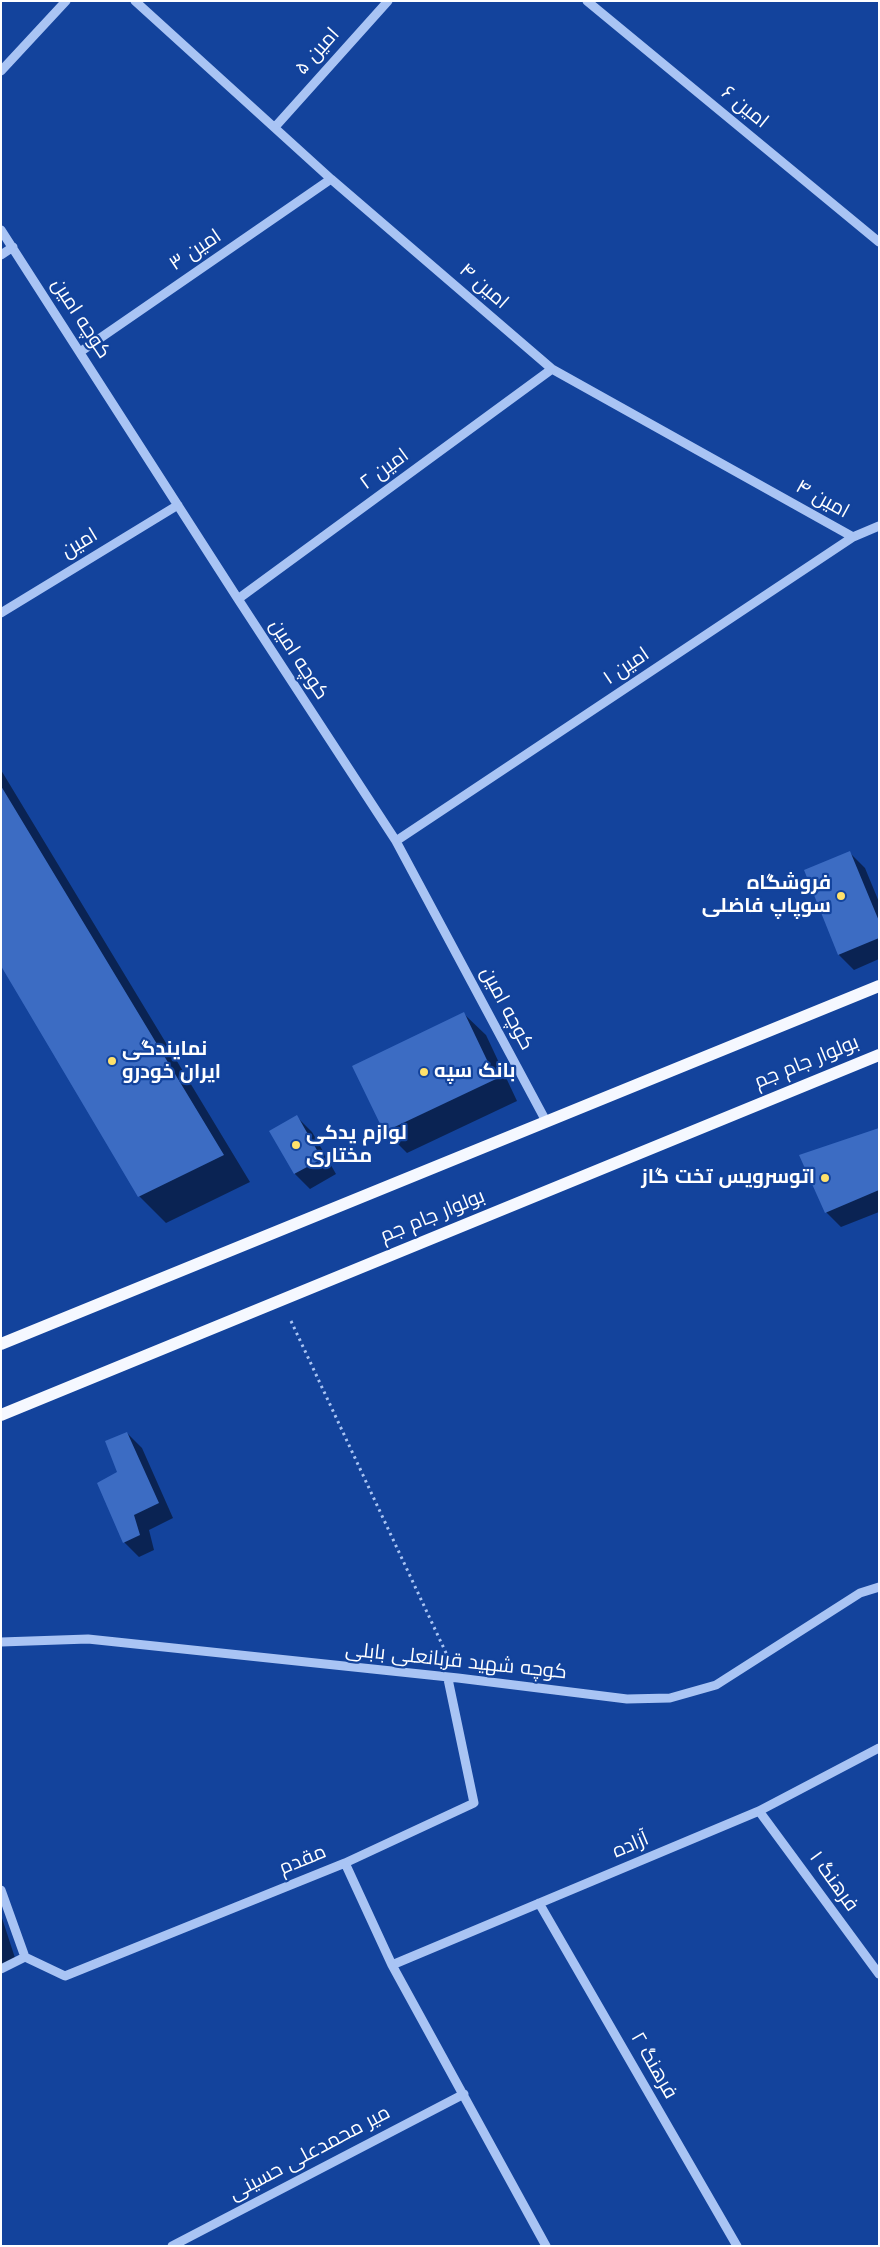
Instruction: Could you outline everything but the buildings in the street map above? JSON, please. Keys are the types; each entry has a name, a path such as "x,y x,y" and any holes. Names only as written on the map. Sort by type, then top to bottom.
{"main road":[{"path":"1,1344 879,986"},
{"name":"بولوار جام جم","path":"1,1415 879,1055"}],"street":[{"path":"1,71 66,1"},
{"name":"امین ۴","path":"136,1 331,179 552,369 853,537"},
{"name":"امین ۵","path":"275,127 388,1"},
{"name":"امین ۶","path":"587,1 879,242"},
{"name":"امین ۳","path":"80,352 331,179"},
{"name":"کوچه امین","path":"1,230 396,841 546,1121"},
{"path":"1,255 13,247"},
{"name":"امین ۲","path":"238,599 552,369"},
{"name":"امین","path":"1,613 178,505"},
{"name":"امین ۱","path":"396,841 853,537 879,526"},
{"name":"کوچه شهید قربانعلی بابلی","path":"1,1642 88,1639 627,1699 670,1698 716,1685 860,1593 879,1587"},
{"name":"مقدم","path":"25,1957 65,1976 345,1863 474,1803 453,1679"},
{"name":"آزاده","path":"392,1965 759,1811 879,1748"},
{"name":"فرهنگ ۱","path":"759,1811 879,1974"},
{"path":"345,1863 392,1965 546,2246"},
{"path":"1,1890 25,1957 1,1969"},
{"name":"فرهنگ ۲","path":"539,1903 737,2246"},
{"name":"میر محمدعلی حسینی","path":"172,2246 464,2094"}],"path":[{"path":"281,1300 453,1679"}],"place":[{"name":"فروشگاه سوپاپ فاضلی","path":"841,896"},
{"name":"نمایندگی ایران خودرو","path":"112,1061"},
{"name":"بانک سپه","path":"424,1072"},
{"name":"لوازم یدکی مختاری","path":"296,1145"},
{"name":"اتوسرویس تخت گاز","path":"825,1178"}]}
